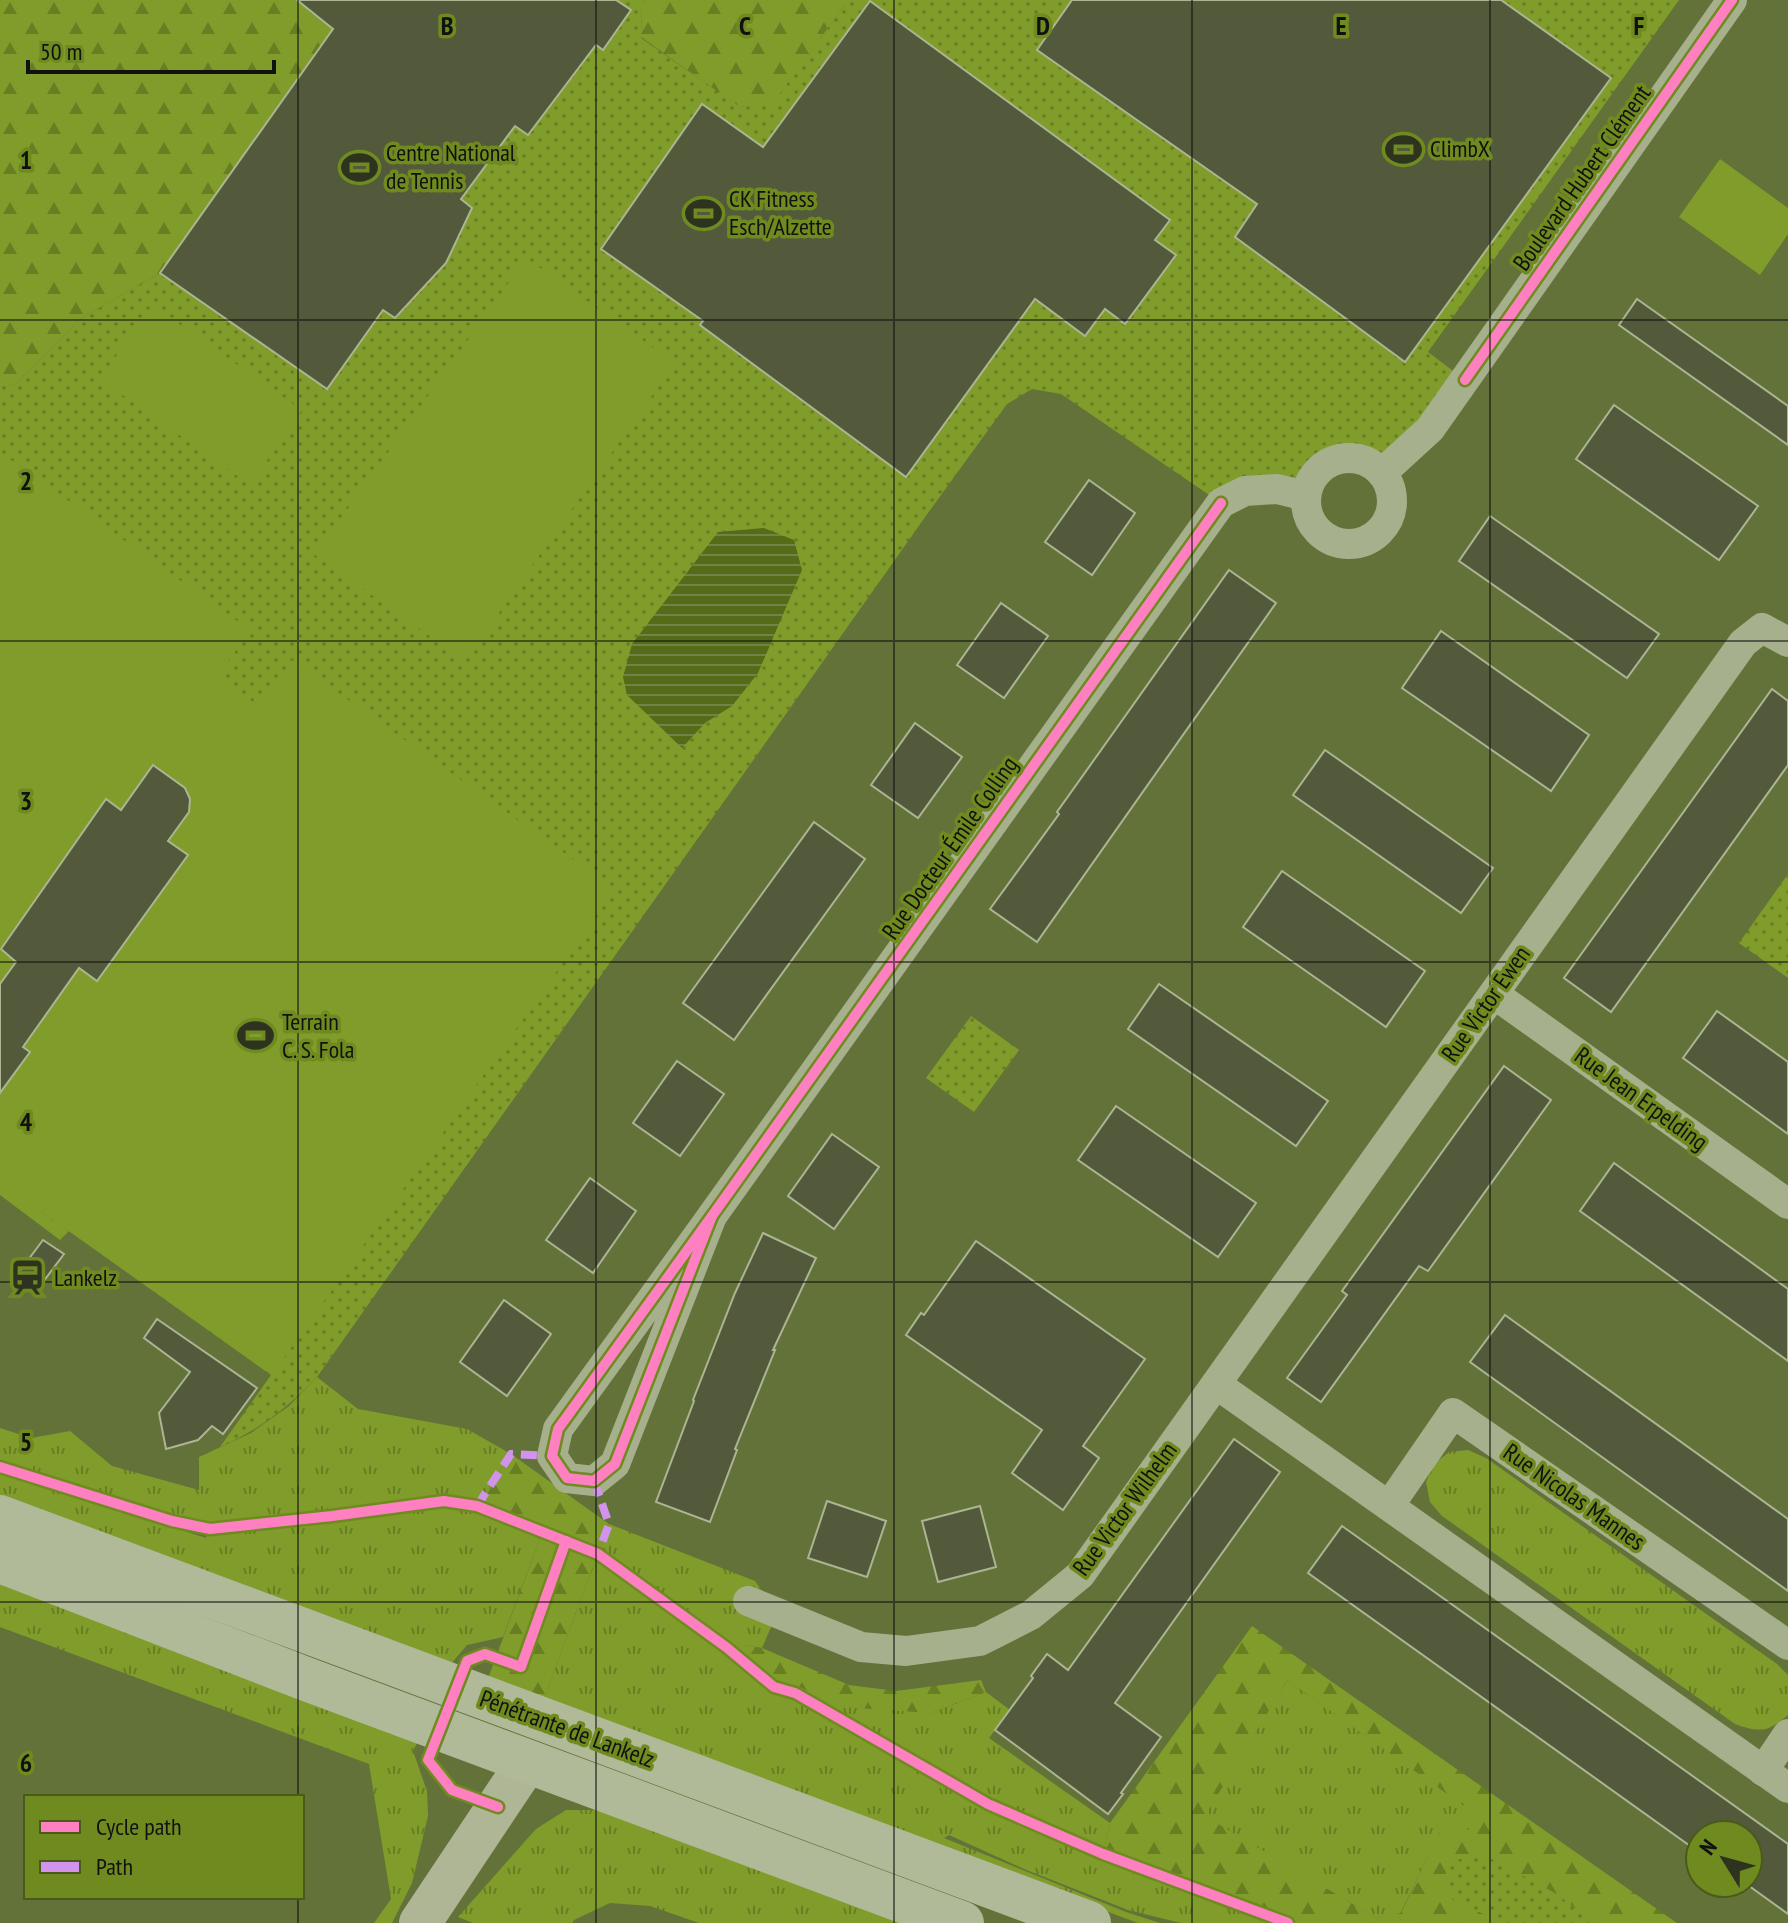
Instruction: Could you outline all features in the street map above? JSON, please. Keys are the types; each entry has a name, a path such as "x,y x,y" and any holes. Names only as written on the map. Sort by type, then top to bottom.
{"main road":[{"name":"Pénétrante de Lankelz","path":"0,1517 962,1923"},
{"name":"Pénétrante de Lankelz","path":"0,1561 306,1679 535,1741 833,1828 1089,1923"},
{"path":"420,1923 535,1741"}],"street":[{"name":"Boulevard Hubert Clément","path":"1382,473 1430,429 1732,0"},
{"path":"1358,458 1371,463 1382,473 1393,499 1391,513 1375,536 1348,544 1334,542 1321,535 1306,511 1309,482 1318,470 1329,462 1358,458"},
{"name":"Rue Docteur Émile Colling","path":"712,1216 615,1464 594,1481 567,1478 552,1456 558,1429 1221,503 1245,491 1267,489 1306,496"},
{"name":"Rue Victor Ewen","path":"1216,1384 1743,643 1775,635"},
{"name":"Rue Jean Erpelding","path":"1494,994 1788,1204"},
{"path":"1216,1384 1788,1788"},
{"name":"Rue Victor Wilhelm","path":"748,1601 861,1647 906,1651 980,1641 1031,1615 1080,1575 1216,1384"},
{"name":"Rue Nicolas Mannes","path":"1389,1506 1453,1413 1788,1645"},
{"path":"1763,1771 1788,1734"}],"green space":[{"path":"0,0 297,0 333,29 160,273 80,319 14,385 0,387"},
{"path":"297,0 645,0 642,4 641,38 740,107 773,103 844,6 844,0 1679,0 1428,352 1465,380 1382,473 1362,461 1343,458 1325,466 1309,482 1221,503 1061,394 1032,389 1007,404 317,1377 272,1417 220,1447 271,1375 0,1182 0,387 14,385 80,319 160,273 333,29"},
{"path":"645,0 844,0 844,6 773,104 739,107 641,37 642,4"},
{"path":"1720,159 1788,208 1788,234 1760,275 1679,217"},
{"path":"526,258 675,363 465,661 315,555"},
{"path":"152,305 302,410 250,485 100,379"},
{"name":"Terrain C. S. Fola","path":"0,452 250,630 218,677 259,706 292,660 615,889 272,1375 0,1182"},
{"path":"1788,874 1788,978 1739,943"},
{"path":"971,1016 1019,1050 974,1112 926,1078"},
{"path":"0,1182 69,1231 60,1240 0,1195"},
{"path":"317,1377 358,1409 467,1429 511,1454 477,1506 543,1531 503,1637 467,1645 450,1665 276,1597 0,1496 0,1471 206,1538 209,1529 172,1521 0,1467 0,1428 31,1438 70,1431 112,1466 199,1490 199,1457 251,1433 289,1406"},
{"path":"1468,1450 1486,1458 1777,1664 1788,1675 1788,1715 1763,1729 1735,1724 1442,1516 1430,1502 1426,1482 1434,1464 1449,1452"},
{"path":"511,1454 609,1524 543,1701 487,1681 543,1531 477,1506"},
{"path":"609,1524 755,1581 777,1613 762,1648 745,1645 741,1652 931,1713 986,1692 1010,1710 989,1738 1110,1823 1103,1854 1280,1920 1279,1923 1181,1923 1128,1910 949,1835 944,1838 1160,1923 1138,1923 543,1701"},
{"path":"0,1579 420,1737 413,1751 427,1791 428,1816 412,1883 392,1923 374,1923 391,1899 369,1764 0,1627"},
{"path":"1252,1626 1677,1923 1288,1923 1103,1854 1110,1823","holes":["1287,1680 1478,1816 1458,1844 1439,1833 1401,1913 1376,1918 1205,1816"]},
{"path":"744,1645 762,1648 849,1685 896,1691 981,1680 986,1692 931,1713 842,1707 778,1677 741,1651"},
{"path":"1287,1680 1479,1816 1458,1844 1439,1834 1400,1914 1376,1918 1204,1816"},
{"path":"566,1810 594,1810 632,1816 918,1923 699,1923 650,1906 610,1903 572,1923 473,1923 458,1917 536,1829"},
{"path":"1480,1853 1557,1894 1589,1919 1589,1923 1503,1923 1453,1900 1446,1889 1446,1873 1457,1860"}],"shaded area":[{"path":"764,528 794,540 802,570 758,673 732,706 705,723 682,748 627,695 623,677 632,644 718,532"}],"building":[{"name":"Centre National de Tennis","path":"297,0 616,0 631,10 603,50 596,45 528,135 515,126 461,199 472,208 446,263 395,318 383,310 327,389 160,273 333,29"},
{"path":"1072,0 1501,0 1611,78 1405,362 1235,237 1257,204 1037,50"},
{"path":"870,1 1170,220 1155,240 1176,255 1125,324 1105,309 1085,336 1035,299 906,477 700,325 703,321 601,249 702,104 763,147"},
{"path":"1637,299 1788,406 1788,445 1619,325"},
{"path":"1614,405 1758,506 1719,560 1576,459"},
{"path":"1089,480 1135,513 1092,575 1045,542"},
{"path":"1490,516 1659,634 1627,678 1459,561"},
{"path":"1229,570 1276,603 1037,942 990,909"},
{"path":"1001,603 1048,636 1004,698 957,665"},
{"path":"1441,631 1589,735 1551,791 1402,688"},
{"path":"1772,689 1788,701 1788,765 1611,1012 1564,978"},
{"path":"915,723 962,757 918,818 871,785"},
{"path":"1325,750 1493,868 1461,913 1293,795"},
{"path":"153,765 185,788 190,799 189,812 168,841 188,855 97,981 79,968 23,1047 30,1052 0,1093 0,984 16,962 1,949 106,799 121,810"},
{"path":"814,822 865,859 734,1040 683,1003"},
{"path":"1282,871 1425,971 1386,1027 1243,927"},
{"path":"1159,984 1328,1101 1296,1146 1128,1029"},
{"path":"1717,1011 1788,1062 1788,1134 1683,1058"},
{"path":"677,1061 724,1094 680,1156 633,1123"},
{"path":"1504,1066 1551,1100 1428,1271 1419,1266 1321,1402 1287,1378 1347,1295 1342,1291"},
{"path":"1116,1106 1256,1203 1218,1257 1078,1160"},
{"path":"832,1134 879,1167 834,1229 788,1196"},
{"path":"1614,1163 1788,1289 1788,1361 1580,1211"},
{"path":"590,1178 636,1211 593,1273 546,1240"},
{"path":"763,1233 816,1258 773,1350 710,1522 656,1502 735,1293"},
{"path":"43,1240 64,1254 37,1290 16,1276"},
{"path":"976,1241 1145,1359 1083,1446 1099,1458 1063,1510 1012,1473 1042,1430 906,1335 921,1313 924,1315"},
{"path":"504,1300 551,1334 507,1396 460,1362"},
{"path":"1505,1315 1788,1519 1788,1591 1470,1362"},
{"path":"157,1319 257,1388 223,1434 212,1426 198,1440 166,1449 159,1413 190,1372 144,1338"},
{"path":"1234,1439 1280,1472 1115,1703 1161,1737 1108,1814 995,1730 1047,1654 1068,1670"},
{"path":"827,1501 886,1521 867,1577 808,1558"},
{"path":"980,1506 996,1567 938,1582 922,1521"},
{"path":"1342,1526 1753,1819 1684,1819 1684,1842 1308,1573"},
{"path":"1764,1827 1788,1844 1788,1914 1764,1897"}],"marked path":[{"path":"477,1506 511,1454 552,1456"},
{"path":"594,1481 609,1524 598,1554"}],"cycle path":[{"path":"1465,380 1732,0"},
{"path":"712,1216 1221,503"},
{"path":"712,1216 615,1464 594,1481 567,1478 552,1456 558,1429 712,1216"},
{"path":"0,1467 172,1521 210,1529 444,1501 477,1506 598,1554 726,1647 774,1687 795,1693 988,1804 1103,1854 1288,1923"},
{"path":"498,1807 452,1790 428,1760 467,1661 485,1654 521,1667 566,1541"}],"place":[{"name":"ClimbX","path":"1404,149"},
{"name":"Centre National de Tennis","path":"360,167"},
{"name":"CK Fitness Esch/Alzette","path":"703,213"},
{"name":"Terrain C. S. Fola","path":"256,1036"},
{"name":"Lankelz","path":"28,1278"}]}
